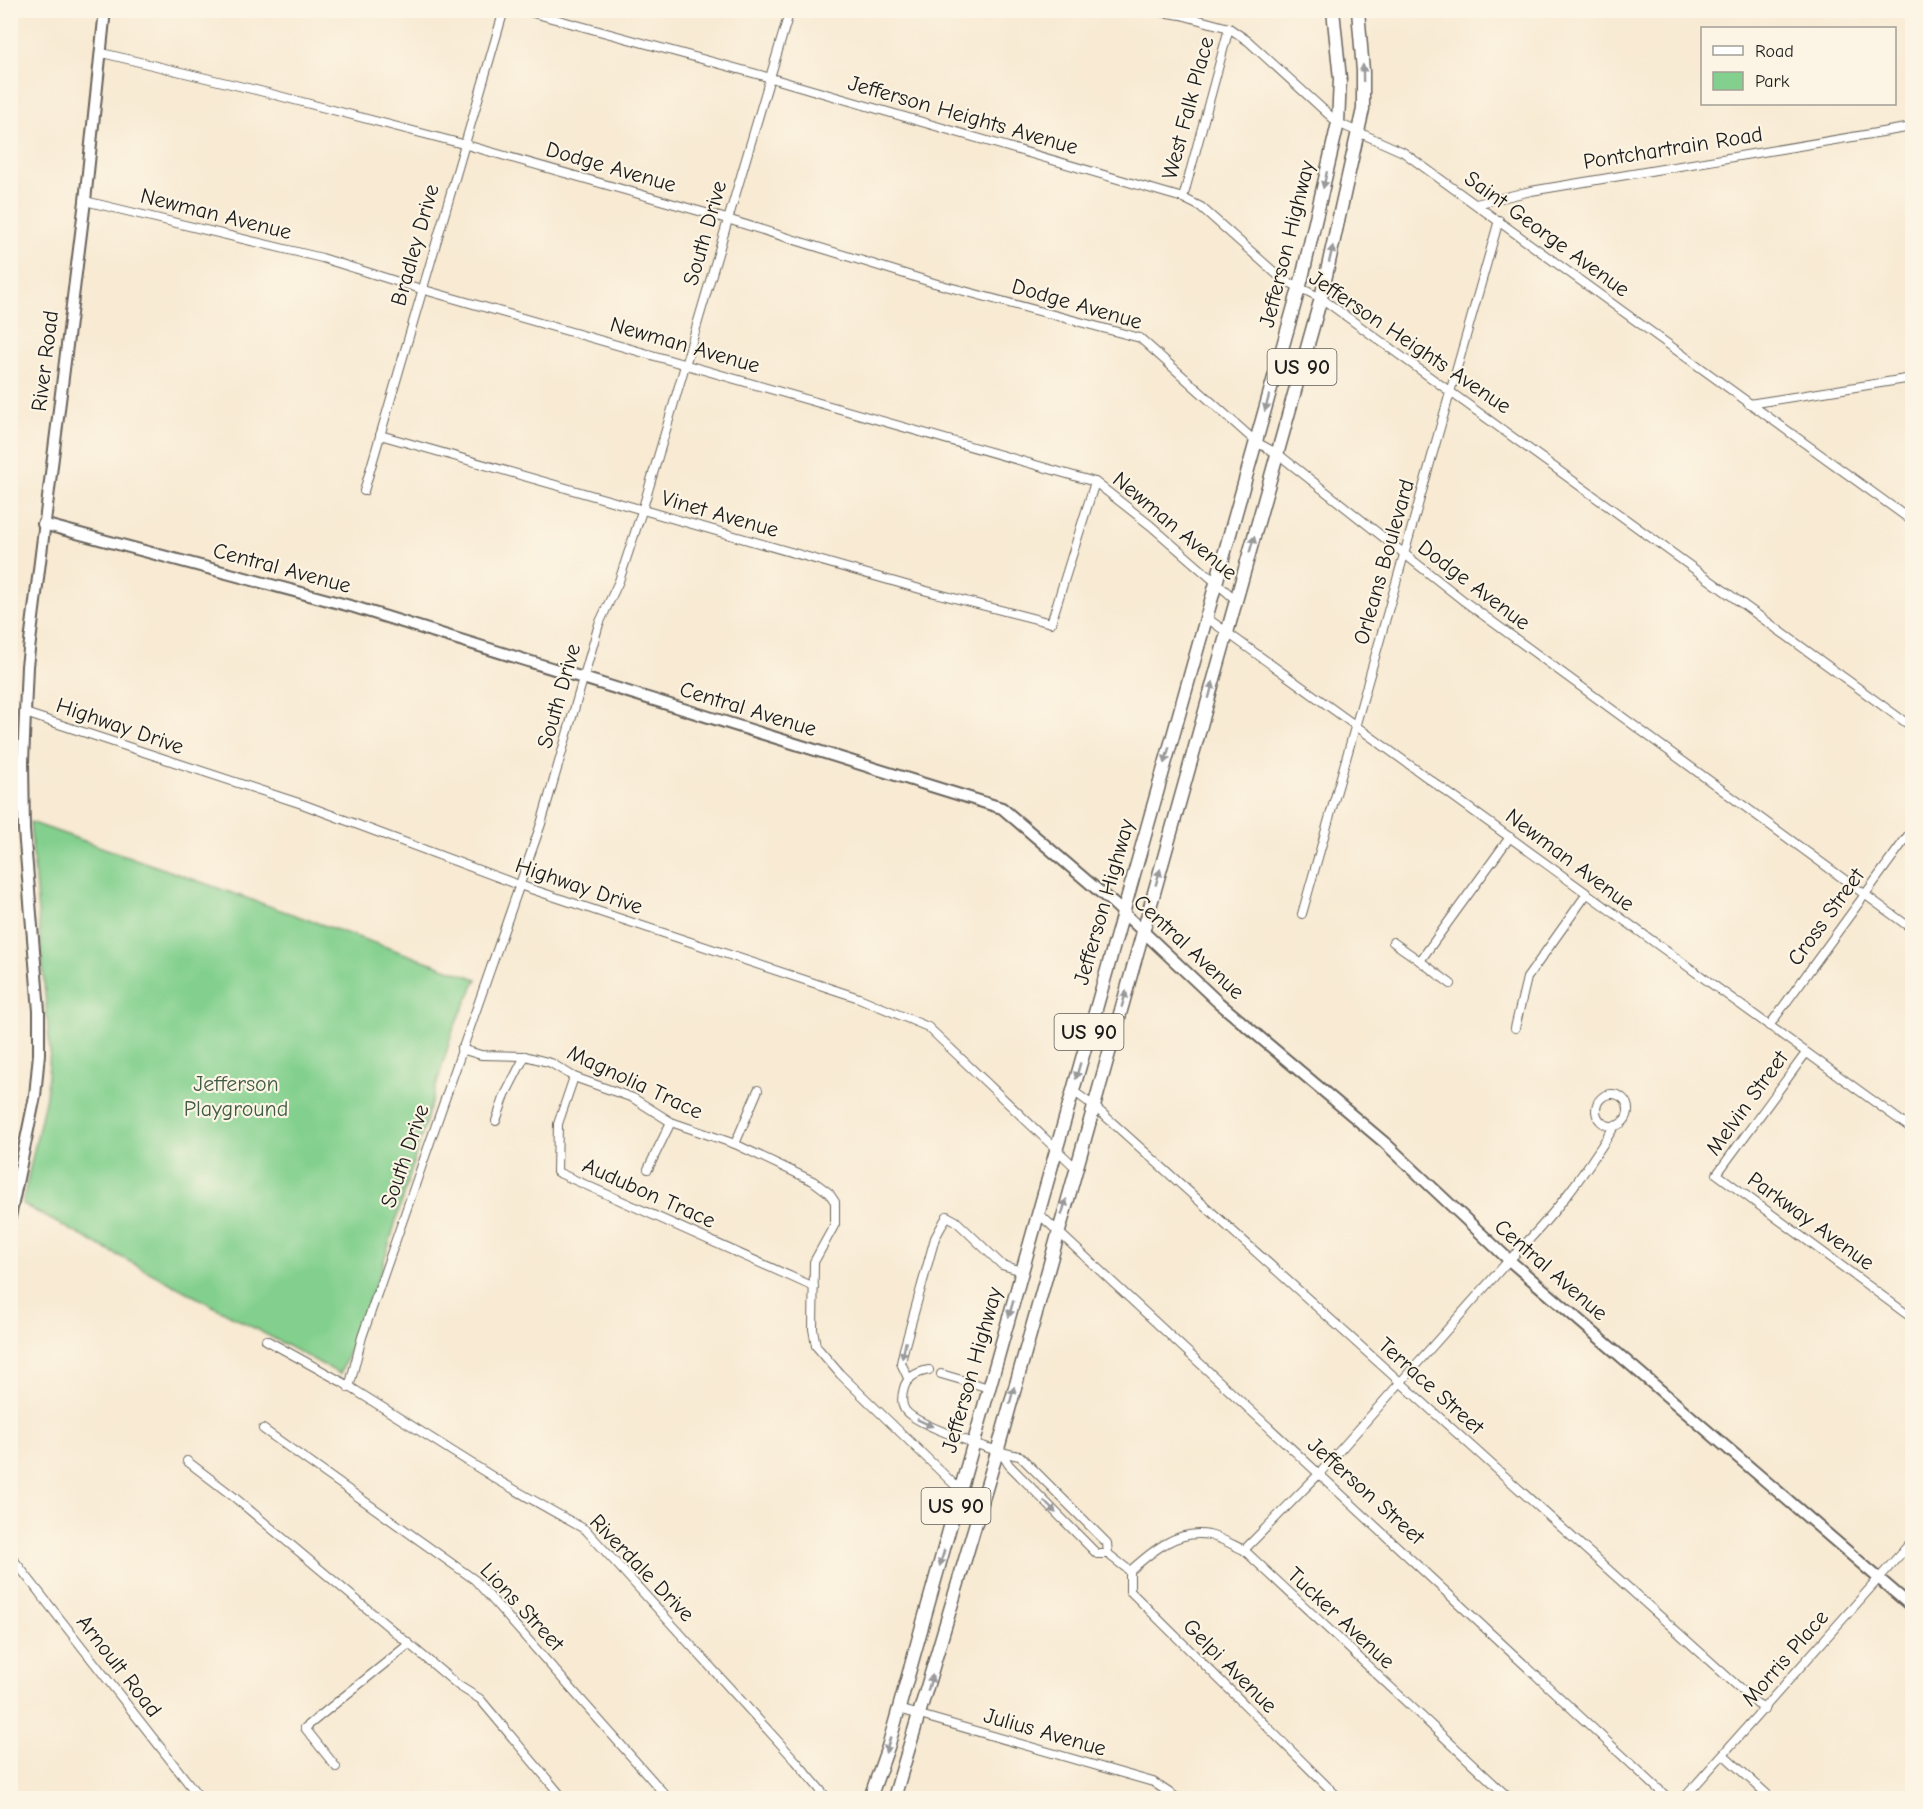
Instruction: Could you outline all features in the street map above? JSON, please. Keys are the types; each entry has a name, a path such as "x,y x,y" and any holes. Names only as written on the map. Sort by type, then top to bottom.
{"main road":[{"name":"River Road","path":"10,1217 36,1096 39,1054 39,1011 24,830 27,666 85,201 105,10"},
{"name":"Jefferson Highway","path":"870,1798 961,1491 1299,286 1338,123 1340,79 1333,10"},
{"name":"Jefferson Highway","path":"894,1798 1000,1453 1057,1231 1321,298 1360,131 1363,71 1358,10"},
{"name":"Central Avenue","path":"43,524 148,554 280,586 1002,808 1123,913 1142,934 1218,1002 1385,1143 1509,1260 1912,1607"}],"street":[{"name":"Bradley Drive","path":"364,491 463,144 504,10"},
{"name":"Jefferson Heights Avenue","path":"522,10 771,78 1183,198 1201,207 1282,279 1321,298 1912,727"},
{"name":"South Drive","path":"349,1388 362,1337 541,824 599,624 619,581 642,511 790,10"},
{"name":"Saint George Avenue","path":"1147,10 1181,15 1229,28 1248,41 1338,123 1403,152 1912,521"},
{"name":"West Falk Place","path":"1183,198 1229,28"},
{"name":"Dodge Avenue","path":"102,53 463,144 727,219 934,283 1140,338 1256,441 1278,454 1406,556 1912,929"},
{"name":"Pontchartrain Road","path":"1476,204 1531,190 1912,127"},
{"name":"Newman Avenue","path":"85,201 322,258 421,289 1095,482 1150,525 1236,600"},
{"name":"Orleans Boulevard","path":"1302,914 1406,556 1499,220"},
{"path":"1749,404 1912,378"},
{"name":"Vinet Avenue","path":"380,435 927,591 1051,623 1095,482"},
{"name":"Newman Avenue","path":"1207,618 1510,837 1586,895 1912,1129"},
{"name":"Highway Drive","path":"25,713 302,804 519,885 859,998 928,1027 1076,1168"},
{"name":"Cross Street","path":"1769,1026 1912,830"},
{"path":"1420,961 1510,837"},
{"path":"1515,1028 1527,978 1586,895"},
{"path":"1393,942 1451,984"},
{"name":"Magnolia Trace","path":"461,1048 481,1055 525,1056 551,1063 574,1077 633,1098 671,1122 735,1144"},
{"name":"Melvin Street","path":"1717,1174 1806,1053"},
{"path":"496,1121 505,1095 525,1056"},
{"name":"Audubon Trace","path":"574,1077 558,1124 557,1172 814,1287"},
{"path":"758,1090 735,1144 813,1181 830,1193 835,1202 835,1224 814,1262 813,1329 816,1346 840,1374 961,1491"},
{"name":"Terrace Street","path":"1073,1091 1094,1106 1764,1710"},
{"path":"1244,1550 1402,1383 1509,1260 1569,1196 1614,1127 1625,1121 1629,1109 1623,1098 1611,1094 1599,1100 1596,1112 1602,1123 1614,1127"},
{"path":"648,1169 671,1122"},
{"name":"Parkway Avenue","path":"1717,1174 1912,1318"},
{"name":"Jefferson Street","path":"1038,1213 1668,1798"},
{"path":"909,1380 901,1364 911,1318 935,1238 947,1216 956,1221 1002,1265 1022,1271"},
{"name":"Riverdale Drive","path":"266,1340 349,1388 501,1482 586,1530 827,1798"},
{"path":"929,1370 912,1376 904,1385 902,1400 906,1411 920,1422 1000,1453 1020,1456 1107,1543 1108,1554"},
{"path":"941,1374 989,1388"},
{"name":"Lions Street","path":"263,1429 475,1580 668,1798"},
{"path":"1000,1453 1009,1465 1097,1554 1108,1554 1130,1571"},
{"path":"187,1461 234,1497 459,1686 480,1700 563,1798"},
{"name":"Tucker Avenue","path":"1130,1571 1155,1549 1192,1536 1209,1535 1244,1550 1509,1798"},
{"name":"Morris Place","path":"1684,1798 1912,1541"},
{"name":"Arnoult Road","path":"10,1555 200,1798"},
{"name":"Gelpi Avenue","path":"1130,1571 1130,1591 1339,1798"},
{"path":"336,1767 305,1728 409,1644"},
{"name":"Julius Avenue","path":"898,1709 1152,1782 1178,1798"},
{"path":"1724,1755 1771,1798"}],"green space":[{"name":"Jefferson Playground","path":"30,822 477,979 453,1030 381,1271 340,1374 22,1204 46,1096 50,1051"}]}
